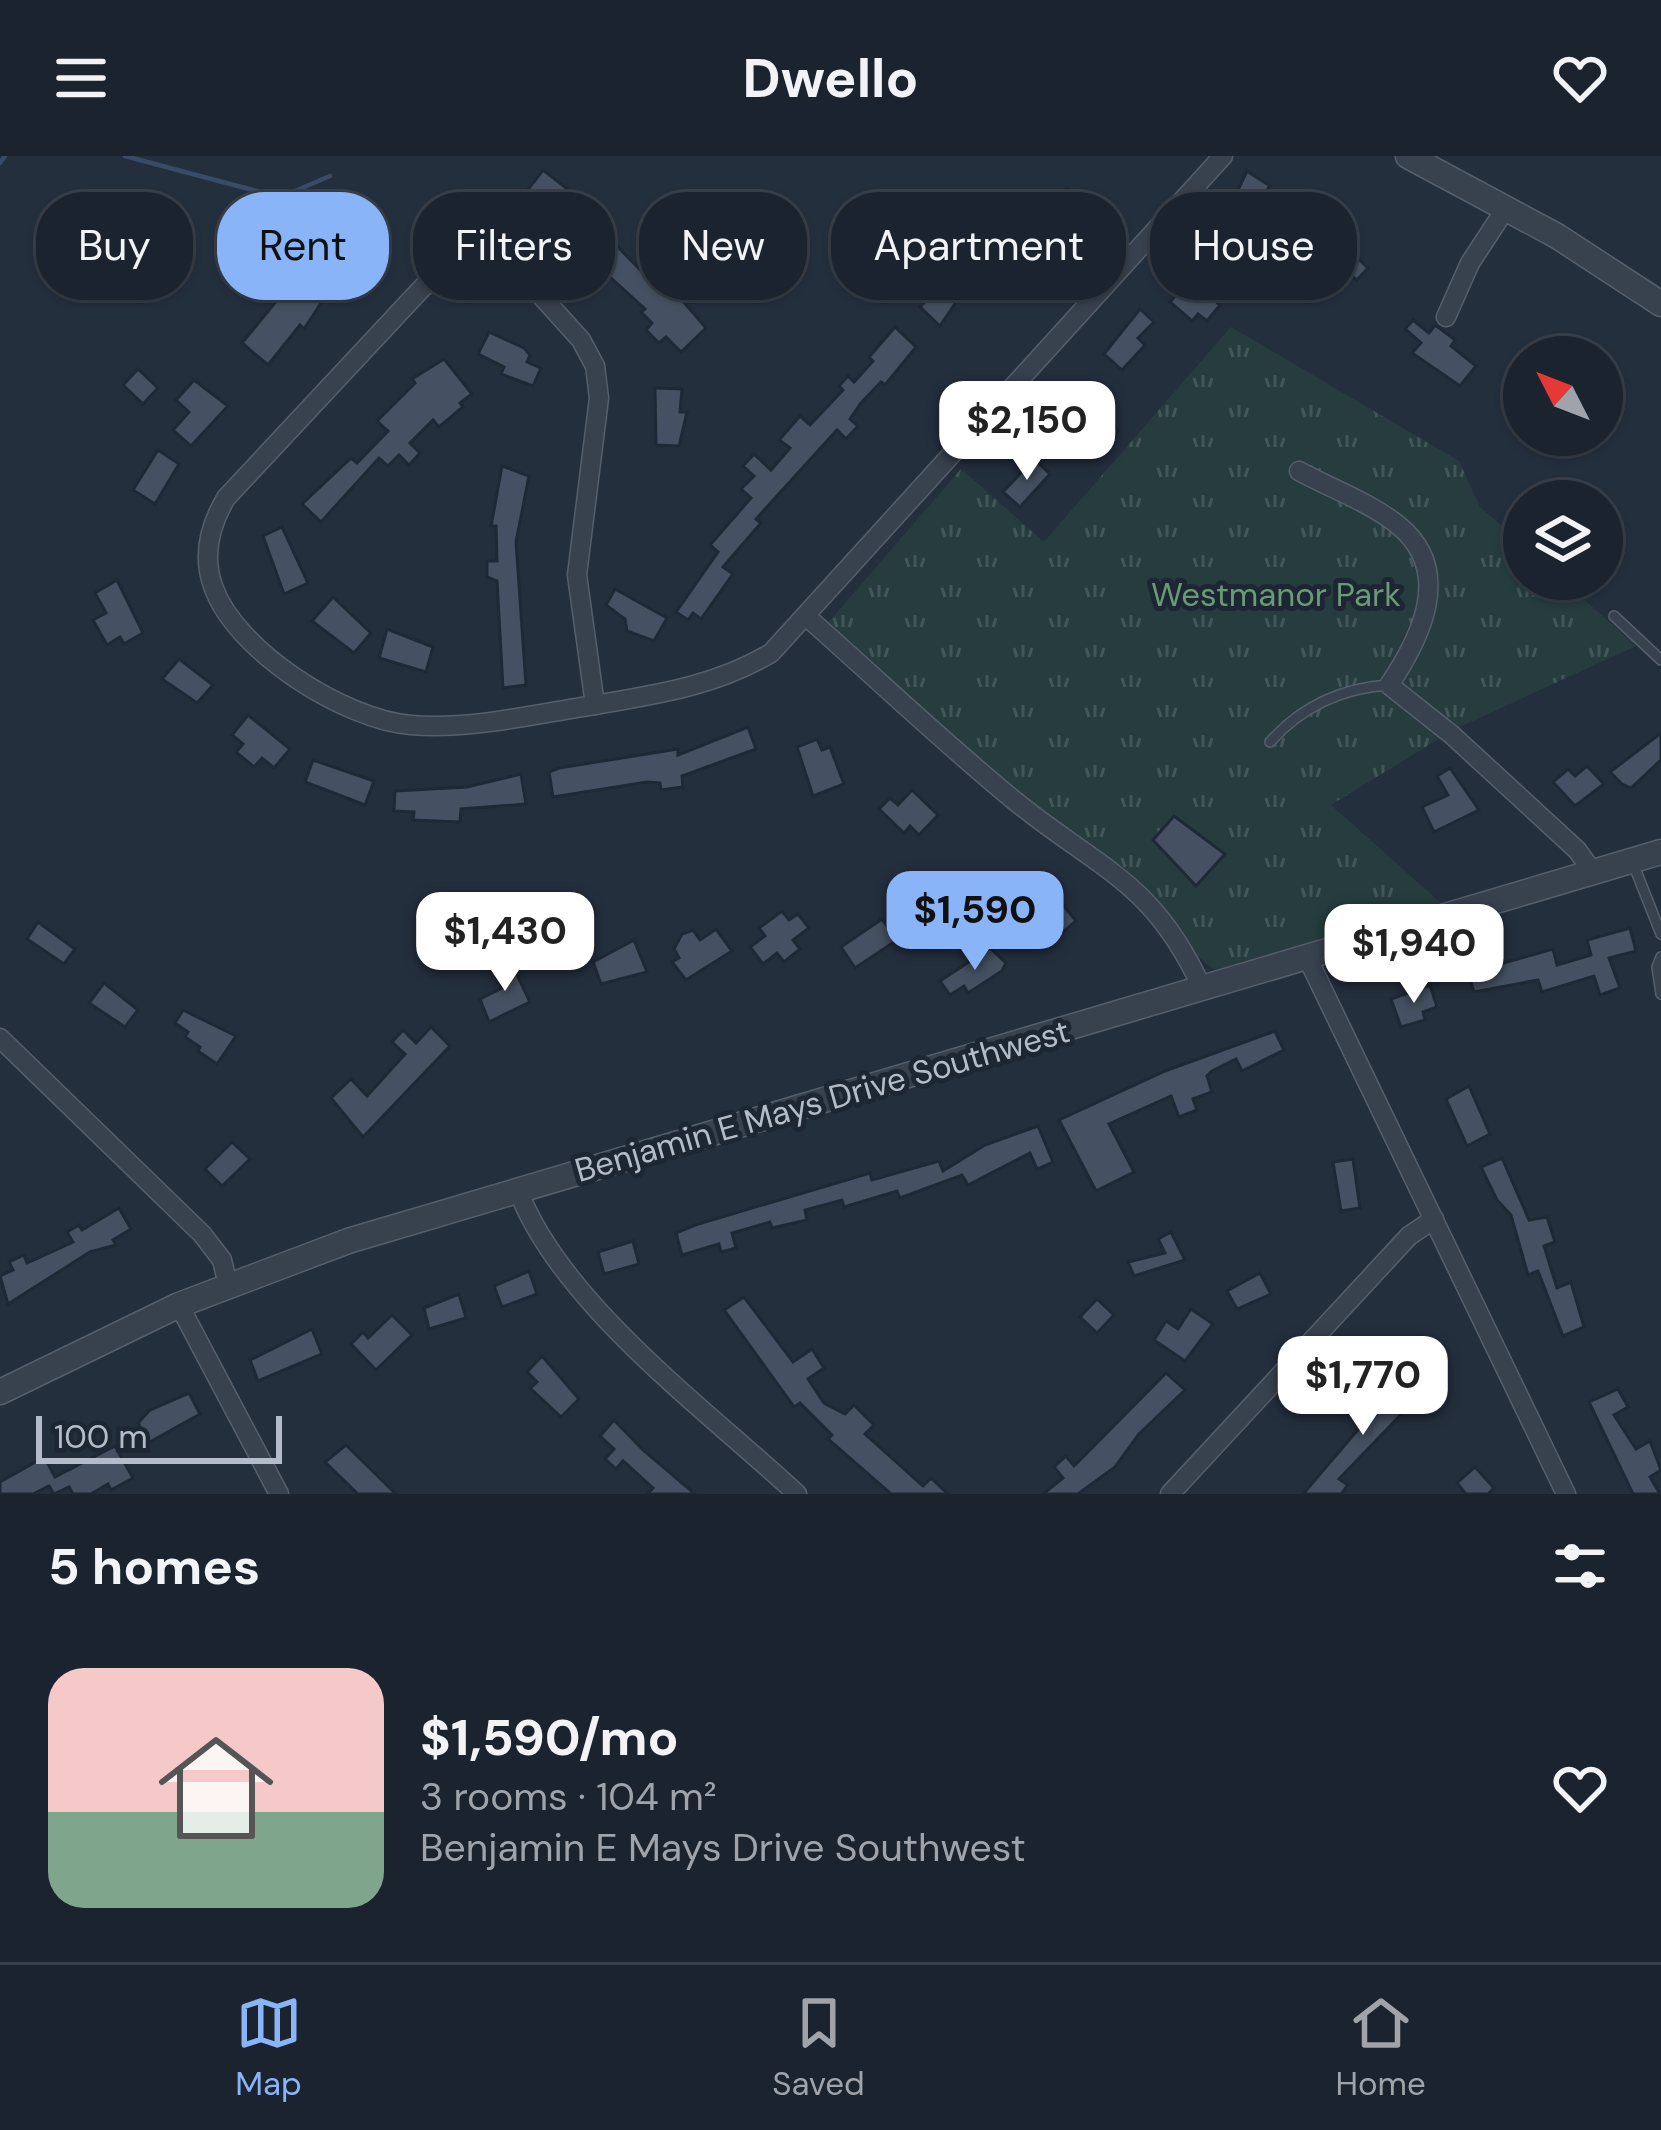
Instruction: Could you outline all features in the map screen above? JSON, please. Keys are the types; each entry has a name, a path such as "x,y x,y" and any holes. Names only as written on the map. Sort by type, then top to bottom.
{"street":[{"path":"595,705 578,575 599,398 595,366 581,340 525,278 491,264 456,267 423,287 226,498 208,539 212,585 232,619 292,675 329,700 366,716 444,726 595,705 730,676 771,653 1222,156"},
{"path":"1408,156 1505,208 1661,304"},
{"path":"1446,316 1470,263 1505,208"},
{"path":"1299,471 1401,526 1424,565 1428,594 1421,636 1389,686 1452,735 1577,850 1593,872"},
{"path":"807,617 1017,802 1153,905 1178,936 1202,988"},
{"name":"Benjamin E Mays Drive Southwest","path":"0,1392 179,1305 348,1241 1661,852"},
{"path":"1307,957 1566,1494"},
{"path":"0,1038 202,1234 222,1260 228,1285"},
{"path":"518,1190 530,1221 596,1308 797,1494"},
{"path":"1170,1494 1409,1236 1434,1220"},
{"path":"179,1305 279,1494"}],"lane":[{"path":"1614,616 1661,660"},
{"path":"1270,742 1291,718 1324,700 1359,687 1389,686"},
{"path":"1632,861 1661,934"},
{"path":"1644,899 1661,898"},
{"path":"1661,957 1657,967 1661,994"}],"green space":[{"name":"Westmanor Park","path":"1231,327 1459,461 1480,507 1503,527 1503,600 1585,600 1636,646 1455,729 1331,805 1442,904 1214,970 821,631 961,469 1044,542"}],"building":[{"path":"543,170 571,192 526,192"},
{"path":"1247,171 1270,186 1265,192 1237,192"},
{"path":"615,244 639,269 639,300 682,300 706,328 681,352 666,337 659,343 646,330 652,323 641,312 645,309 615,282"},
{"path":"1357,257 1368,268 1357,280"},
{"path":"277,300 323,300 304,329 300,325 268,365 242,343"},
{"path":"926,300 957,300 940,326 920,307"},
{"path":"1214,300 1220,305 1207,321 1198,314 1192,321 1170,302"},
{"path":"1140,309 1154,322 1138,338 1145,345 1122,370 1104,354"},
{"path":"1413,320 1429,333 1435,325 1442,330 1455,340 1451,346 1476,366 1460,386 1412,353 1421,343 1405,329"},
{"path":"895,327 916,347 885,385 881,382 861,403 850,419 858,426 846,439 837,430 756,519 761,523 723,567 733,574 701,619 693,613 688,620 676,612 718,552 710,545 751,498 741,489 754,476 743,466 754,454 771,470 790,448 779,440 800,416 810,425 843,390 839,386 848,376 854,382 873,361 869,357"},
{"path":"489,332 524,348 530,355 527,362 541,368 533,386 501,374 504,367 478,354"},
{"path":"444,359 472,394 460,403 463,407 439,427 433,420 410,443 420,453 409,465 399,455 388,466 379,458 321,522 302,504 351,458 357,463 388,431 377,421 415,383 412,379"},
{"path":"138,369 158,388 143,404 123,385"},
{"path":"194,380 228,406 191,446 173,430 189,412 176,400"},
{"path":"655,388 682,389 680,412 687,412 679,446 656,445"},
{"path":"1090,402 1118,431 1107,445 1091,432 1071,452 1052,432"},
{"path":"158,450 179,464 155,504 133,490"},
{"path":"1034,459 1050,474 1020,507 1003,492"},
{"path":"502,466 529,476 516,542 526,685 503,688 497,581 487,577 487,561 497,561 496,526 491,526"},
{"path":"282,527 308,583 284,594 263,536"},
{"path":"117,580 143,633 124,644 120,637 107,645 93,620 106,613 95,593"},
{"path":"615,589 667,618 654,641 627,631 625,619 606,605"},
{"path":"333,597 371,633 354,653 312,621"},
{"path":"387,629 433,647 426,672 379,658"},
{"path":"179,659 213,685 197,703 162,679"},
{"path":"248,715 290,749 274,768 262,758 254,767 236,752 243,744 232,735"},
{"path":"748,727 756,749 682,776 683,787 661,790 660,783 647,782 553,797 549,772 559,768 678,749 678,755"},
{"path":"1661,733 1661,760 1631,788 1610,772"},
{"path":"817,739 822,750 830,747 844,784 813,796 797,747"},
{"path":"313,760 374,781 365,805 305,782"},
{"path":"1587,766 1604,784 1575,806 1553,782 1568,769 1575,776"},
{"path":"1450,768 1479,810 1434,832 1422,807 1448,795 1437,776"},
{"path":"521,774 526,804 461,809 460,822 413,820 414,812 394,811 395,791 467,787"},
{"path":"912,790 938,815 919,835 910,826 904,833 879,809 890,798 898,805"},
{"path":"1174,816 1225,854 1196,886 1153,840"},
{"path":"1056,896 1076,921 1055,939 1034,916"},
{"path":"782,911 789,920 798,914 809,928 793,940 800,949 784,962 777,953 763,964 750,947 765,936 759,928"},
{"path":"882,919 897,940 855,968 841,947"},
{"path":"38,922 75,949 64,964 27,939"},
{"path":"1630,928 1636,951 1609,958 1620,988 1600,995 1594,976 1542,992 1538,980 1474,992 1468,973 1553,949 1557,965 1591,955 1587,940"},
{"path":"716,929 732,951 686,980 672,962 679,958 674,949 682,934 693,930 700,940"},
{"path":"634,940 647,972 601,984 593,962"},
{"path":"990,948 1006,963 1002,971 968,993 964,986 950,995 940,981"},
{"path":"511,962 530,1002 489,1022 480,999 502,988 494,970"},
{"path":"104,983 138,1010 125,1027 89,1003"},
{"path":"1430,985 1437,1007 1423,1012 1425,1020 1401,1027 1391,999"},
{"path":"183,1010 236,1036 217,1064 198,1051 200,1047 185,1037 188,1032 175,1023"},
{"path":"431,1027 450,1046 363,1137 331,1098 351,1079 367,1096 405,1054 392,1042 403,1030 416,1043"},
{"path":"1275,1031 1284,1050 1242,1071 1236,1059 1212,1071 1207,1076 1212,1092 1193,1099 1197,1110 1179,1117 1171,1096 1109,1124 1134,1172 1096,1191 1059,1120 1165,1071"},
{"path":"1469,1086 1490,1134 1467,1146 1446,1099"},
{"path":"1038,1126 1053,1162 1037,1169 1030,1153 968,1185 962,1175 900,1198 897,1191 844,1207 842,1200 805,1210 807,1220 772,1228 770,1222 732,1233 736,1248 721,1252 719,1244 682,1255 676,1233 695,1225 870,1173 872,1180 939,1161 943,1171 985,1145"},
{"path":"232,1142 250,1159 222,1186 205,1169"},
{"path":"1502,1158 1529,1220 1547,1217 1555,1242 1544,1246 1557,1288 1571,1282 1584,1327 1563,1336 1538,1271 1528,1275 1511,1215 1497,1200 1481,1167"},
{"path":"1353,1159 1360,1208 1341,1211 1333,1162"},
{"path":"119,1208 131,1229 113,1240 116,1245 90,1252 8,1304 0,1276 13,1270 9,1262 24,1255 27,1263 73,1242 67,1232 79,1225 82,1230"},
{"path":"1171,1232 1185,1260 1134,1276 1128,1262 1165,1253 1158,1239"},
{"path":"633,1241 639,1264 604,1274 598,1252"},
{"path":"529,1271 537,1294 502,1307 494,1286"},
{"path":"1260,1273 1271,1294 1237,1309 1227,1291"},
{"path":"459,1294 466,1318 429,1329 424,1308"},
{"path":"744,1297 793,1362 812,1349 824,1368 808,1379 824,1403 845,1414 854,1405 874,1425 865,1434 923,1486 931,1478 948,1494 891,1494 828,1439 832,1435 800,1403 794,1407 724,1310"},
{"path":"1097,1299 1114,1315 1097,1333 1080,1317"},
{"path":"1191,1309 1213,1324 1185,1361 1154,1340 1166,1321 1178,1329"},
{"path":"392,1315 412,1335 376,1370 351,1344 363,1332 368,1338"},
{"path":"312,1329 322,1354 258,1381 250,1360"},
{"path":"542,1356 579,1399 561,1417 530,1388 537,1382 527,1372"},
{"path":"1166,1373 1185,1390 1139,1434 1115,1467 1078,1494 1043,1494 1063,1478 1054,1467 1066,1456 1074,1466"},
{"path":"1389,1376 1415,1400 1339,1479 1348,1485 1341,1494 1303,1494 1374,1411 1371,1407 1381,1396 1376,1391"},
{"path":"1618,1389 1628,1407 1614,1415 1636,1449 1650,1441 1661,1470 1650,1477 1660,1494 1633,1494 1589,1402"},
{"path":"189,1393 200,1414 148,1443 138,1423 150,1410"},
{"path":"614,1420 695,1494 647,1494 653,1488 623,1461 616,1469 605,1459 614,1449 600,1436"},
{"path":"346,1445 396,1494 358,1494 325,1462"},
{"path":"115,1446 133,1478 111,1490 108,1484 91,1494 73,1494 69,1487 54,1494 49,1486 33,1494 0,1494 0,1482 39,1460 46,1460 55,1477"},
{"path":"1475,1467 1494,1488 1488,1494 1466,1494 1457,1483"}],"waterway":[{"path":"0,163 5,156"},
{"path":"125,156 264,193 288,194 330,176"}]}
